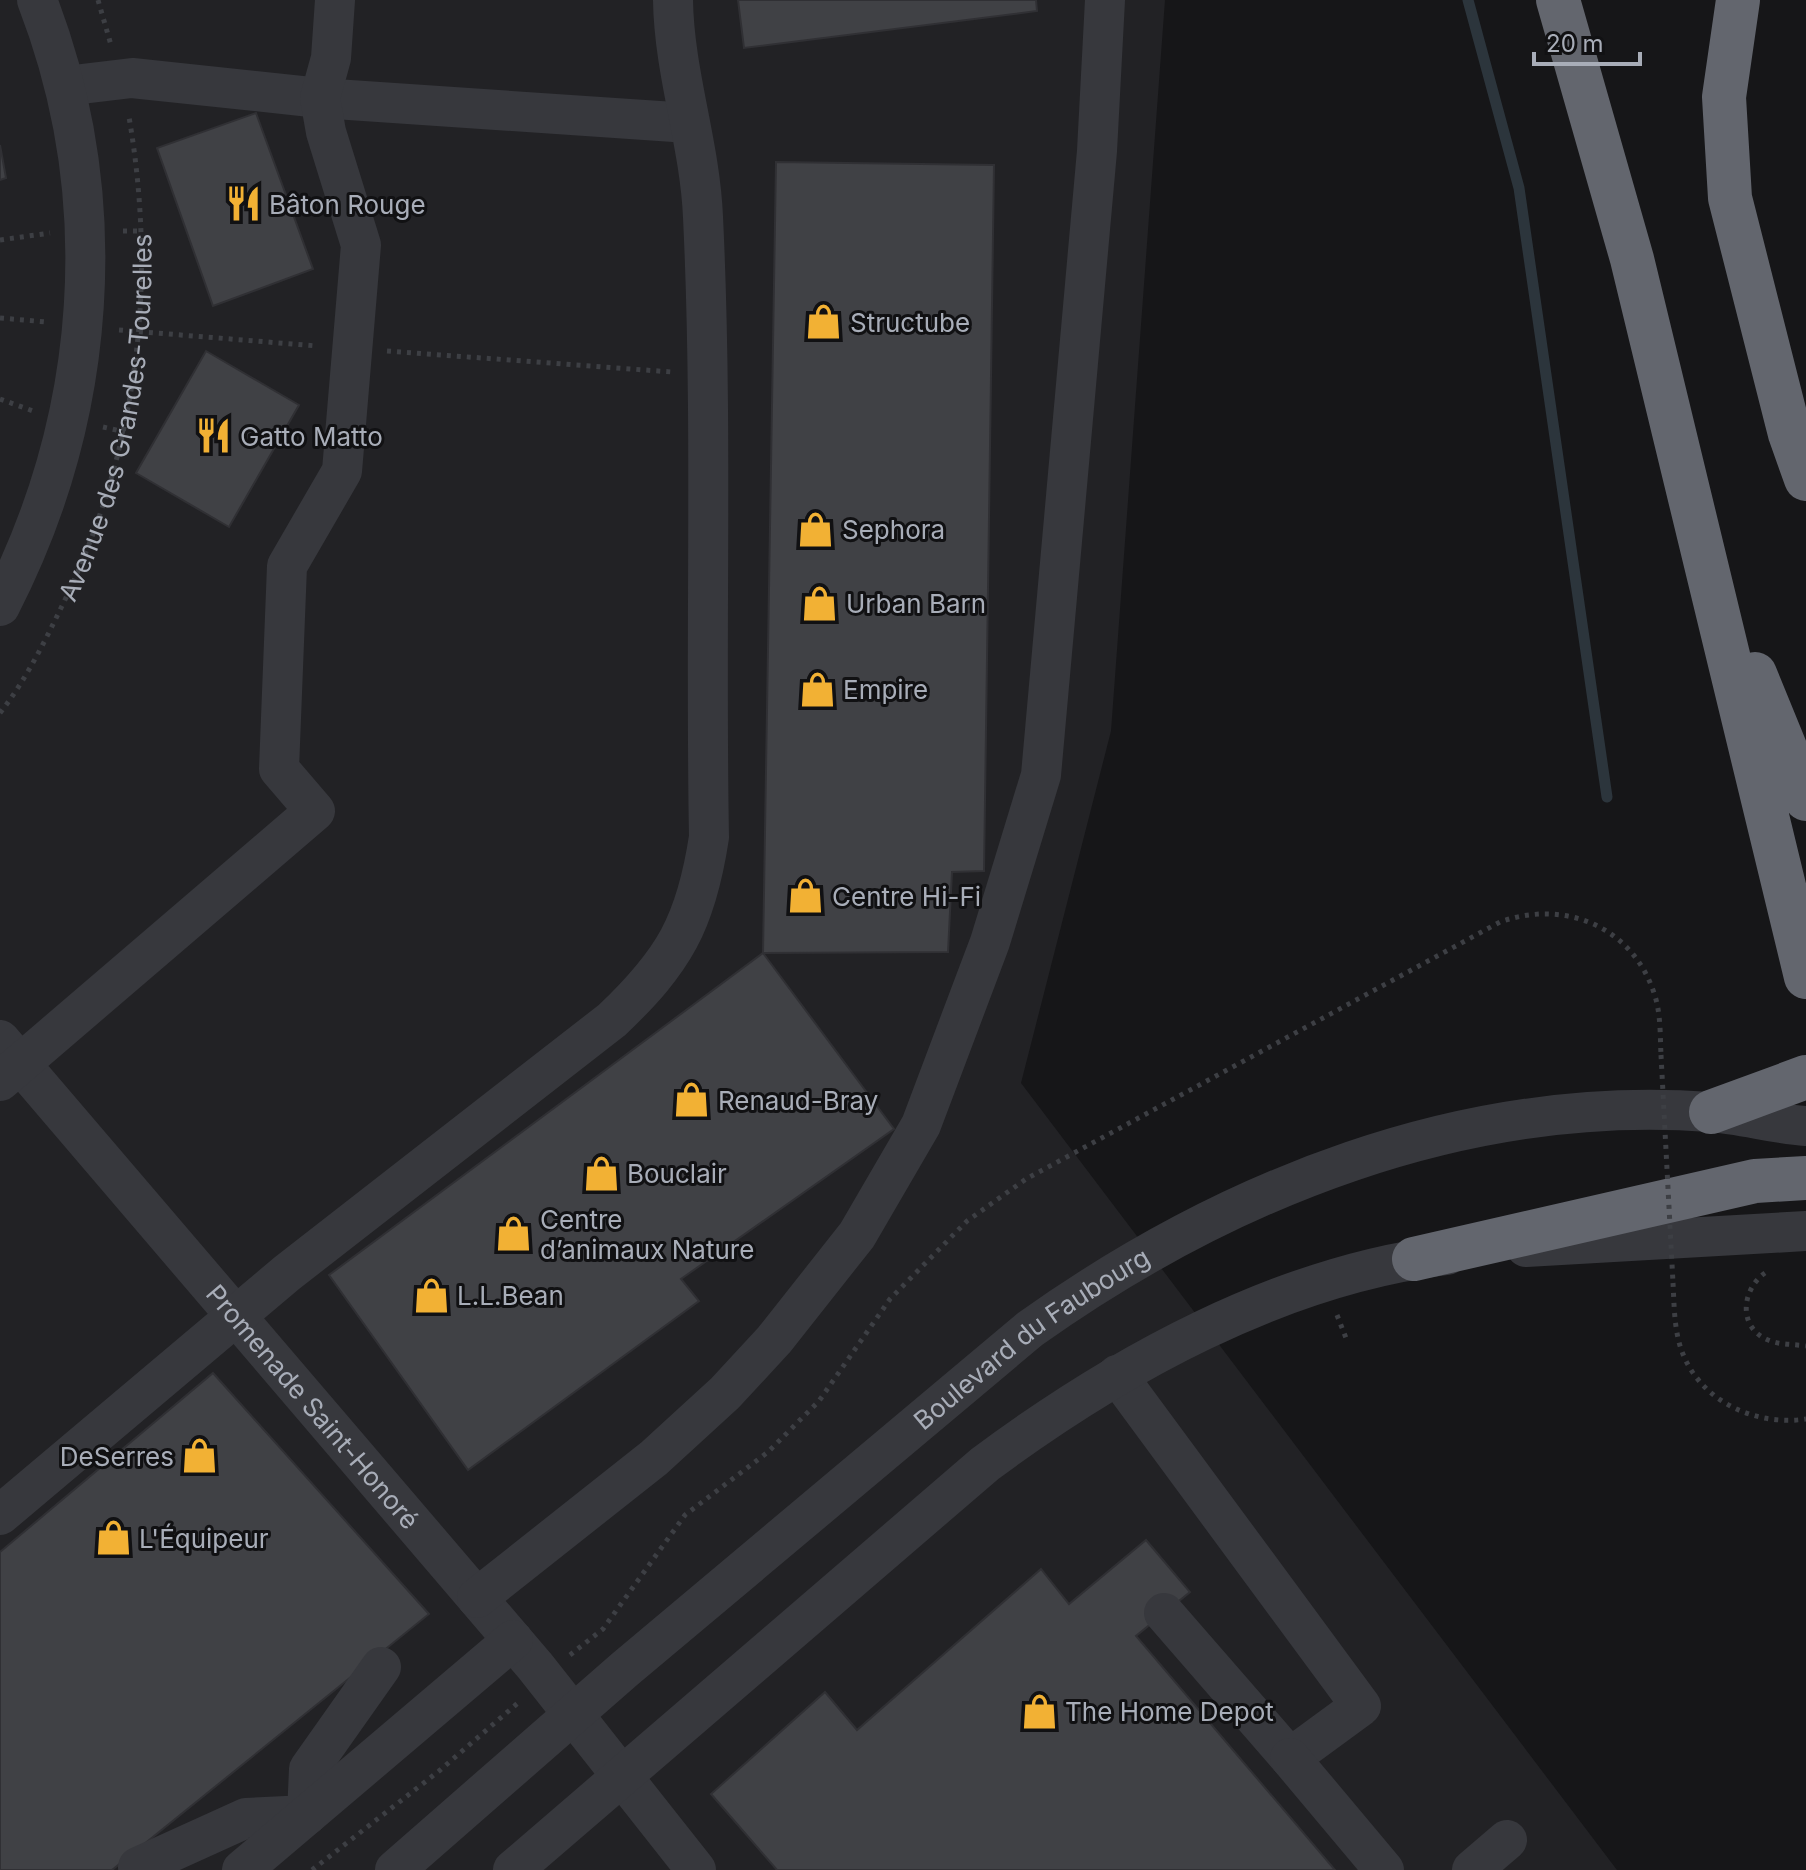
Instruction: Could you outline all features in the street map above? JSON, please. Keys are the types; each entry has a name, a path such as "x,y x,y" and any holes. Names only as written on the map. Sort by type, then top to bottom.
{"highway":[{"path":"1558,0 1617,200 1806,977"},
{"path":"1734,16 1724,97 1725,154 1735,227 1754,286 1790,434 1806,479"},
{"path":"1754,286 1806,369"},
{"path":"1698,535 1806,799"},
{"path":"1711,1112 1806,1077"},
{"path":"1414,1259 1755,1181 1806,1178"}],"street":[{"name":"Avenue des Grandes-Tourelles","path":"0,606 27,550 49,491 77,383 84,318 86,233 79,158 65,86 37,0"},
{"path":"7,1062 315,811 279,769 287,566 339,480 361,245 326,132 320,98 331,58 335,0"},
{"path":"0,1515 235,1315 612,1020 649,985 681,939 702,887 709,837 703,213 678,70 673,0"},
{"path":"477,1598 654,1458 764,1351 825,1279 857,1235 921,1125 990,942 1041,775 1097,151 1105,0"},
{"path":"65,86 132,78 320,98 689,123"},
{"name":"Promenade Saint-Honoré","path":"7,1062 235,1315 513,1640 696,1870"},
{"name":"Boulevard du Faubourg","path":"395,1870 933,1407 1030,1329 1086,1289 1182,1233 1298,1179 1470,1130 1588,1114 1711,1112 1806,1126"},
{"path":"513,1870 985,1464 1057,1412 1117,1375 1245,1313 1414,1259 1540,1245 1806,1231"},
{"path":"1117,1375 1361,1706 1290,1758"},
{"path":"1164,1613 1384,1870"},
{"path":"242,1870 513,1640"},
{"path":"307,1815 309,1769 381,1667"},
{"path":"138,1867 246,1818 307,1815"},
{"path":"1472,1870 1507,1840"}],"path":[{"path":"98,0 114,57"},
{"name":"Avenue des Grandes-Tourelles","path":"0,713 50,633 90,546 125,432 139,333 142,231 139,185 127,104"},
{"path":"122,231 142,231"},
{"path":"0,240 51,233"},
{"path":"0,318 48,322"},
{"path":"119,330 705,375"},
{"path":"0,399 20,407"},
{"path":"103,427 125,432"},
{"path":"592,1638 603,1629 685,1515 768,1452 819,1401 890,1299 939,1246 1026,1179 1500,922 1535,912 1578,917 1621,940 1639,961 1655,994 1673,1283 1678,1339 1684,1355 1704,1386 1734,1409 1751,1416 1780,1420 1806,1419"},
{"path":"1777,1271 1767,1272 1747,1291 1748,1319 1755,1331 1765,1339 1806,1346"},
{"path":"312,1870 439,1771 516,1704"}],"shaded area":[{"path":"0,0 1165,0 1111,731 1021,1083 1617,1870 0,1870"}],"building":[{"path":"738,0 1036,0 1037,11 744,48"},
{"path":"256,113 313,269 213,306 157,148"},
{"path":"0,145 6,178 0,180"},
{"path":"776,162 994,165 984,871 952,872 948,952 763,953"},
{"path":"206,351 299,405 229,527 136,473"},
{"path":"763,953 894,1129 681,1279 699,1301 468,1470 329,1275"},
{"path":"213,1373 429,1614 112,1870 0,1870 0,1552"},
{"name":"The Home Depot","path":"1146,1540 1190,1592 1136,1636 1335,1870 777,1870 711,1794 825,1692 857,1730 1041,1569 1069,1604"}],"waterway":[{"path":"1468,0 1519,188 1607,797"}],"place":[{"name":"Bâton Rouge","path":"243,204"},
{"name":"Structube","path":"824,322"},
{"name":"Gatto Matto","path":"214,436"},
{"name":"Sephora","path":"816,529"},
{"name":"Urban Barn","path":"820,603"},
{"name":"Empire","path":"817,689"},
{"name":"Centre Hi-Fi","path":"806,896"},
{"name":"Renaud-Bray","path":"692,1100"},
{"name":"Bouclair","path":"601,1173"},
{"name":"Centre d’animaux Nature","path":"514,1234"},
{"name":"L.L.Bean","path":"431,1295"},
{"name":"DeSerres","path":"200,1456"},
{"name":"L'Équipeur","path":"113,1538"},
{"name":"The Home Depot","path":"1039,1711"}]}
